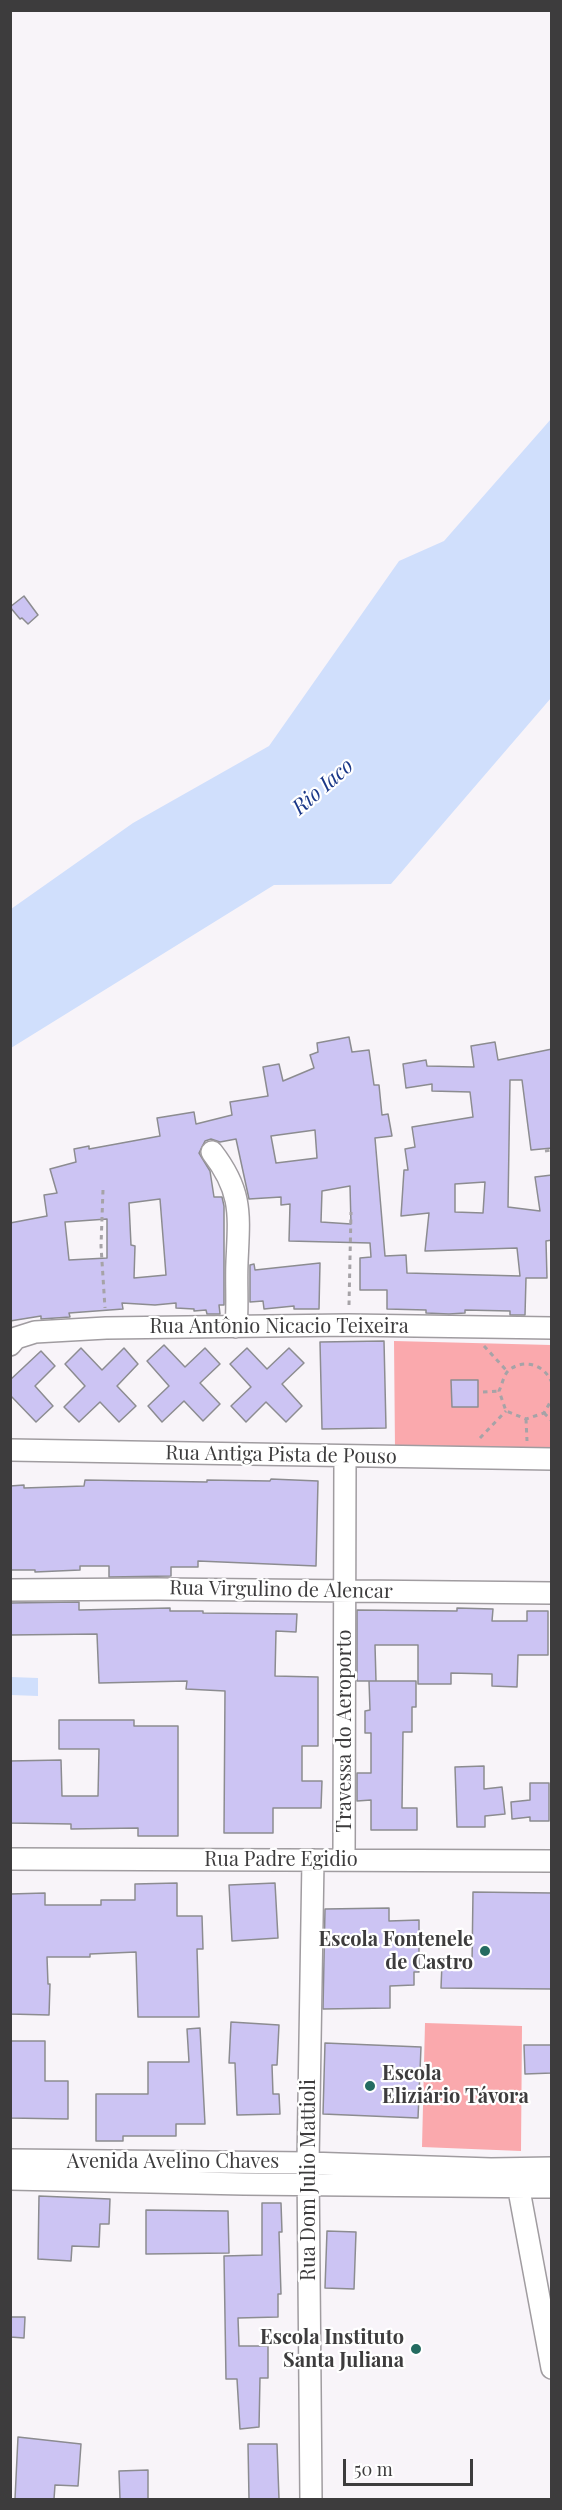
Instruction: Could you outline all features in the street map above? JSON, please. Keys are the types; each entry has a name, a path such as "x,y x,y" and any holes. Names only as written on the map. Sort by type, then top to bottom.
{"street":[{"path":"212,1152 232,1182 238,1206 240,1230 236,1327"},
{"name":"Rua Antônio Nicacio Teixeira","path":"10,1346 16,1338 35,1332 106,1328 348,1325 552,1328"},
{"name":"Rua Antiga Pista de Pouso","path":"10,1450 552,1459"},
{"name":"Travessa do Aeroporto","path":"344,1860 345,1457"},
{"name":"Rua Virgulino de Alencar","path":"10,1590 552,1593"},
{"name":"Rua Padre Egidio","path":"10,1859 552,1861"},
{"name":"Rua Dom Julio Mattioli","path":"311,2499 308,2163 313,1860"},
{"name":"Avenida Avelino Chaves","path":"10,2160 308,2163 491,2169 552,2187"},
{"name":"Avenida Avelino Chaves","path":"10,2179 309,2184 517,2177 552,2168"},
{"path":"517,2177 552,2368"}],"path":[{"path":"545,1150 552,1150"},
{"path":"103,1190 101,1246 106,1328"},
{"path":"348,1325 351,1212"},
{"path":"467,1327 507,1371"},
{"path":"552,1383 548,1373 536,1365 520,1364 507,1371 499,1391 506,1411 526,1419 544,1413 552,1399"},
{"path":"548,1373 552,1369"},
{"path":"483,1392 499,1391"},
{"path":"461,1458 506,1411"},
{"path":"544,1413 552,1421"}],"shaded area":[{"path":"394,1341 551,1345 551,1448 395,1449"},
{"path":"425,2023 522,2026 521,2151 422,2147"}],"water":[{"name":"Rio Iaco","path":"551,419 551,698 391,884 274,885 11,1048 11,909 133,823 269,746 399,561 444,541"},
{"path":"11,1677 38,1678 38,1696 11,1695"}],"building":[{"path":"24,596 38,615 28,624 22,618 20,619 10,607"},
{"path":"349,1037 352,1052 369,1050 374,1085 379,1085 382,1115 388,1114 392,1136 375,1138 385,1256 406,1255 407,1273 520,1276 517,1248 425,1251 429,1213 401,1216 404,1170 408,1170 405,1149 415,1147 412,1127 473,1117 470,1092 432,1091 432,1084 406,1088 403,1064 426,1060 427,1066 474,1067 471,1046 495,1042 498,1060 552,1049 552,1148 531,1150 522,1080 510,1080 508,1207 540,1211 535,1177 552,1175 552,1240 546,1241 547,1278 526,1278 525,1315 510,1315 510,1311 465,1310 465,1313 449,1314 426,1313 426,1310 387,1309 387,1290 360,1290 360,1258 371,1257 370,1243 289,1241 290,1204 281,1205 281,1197 249,1199 236,1139 220,1142 211,1139 205,1141 199,1153 210,1171 214,1197 222,1197 224,1206 224,1305 219,1305 220,1314 207,1314 206,1310 176,1308 176,1303 155,1305 122,1303 123,1309 69,1313 70,1317 41,1319 41,1316 10,1321 10,1223 47,1216 44,1195 57,1193 50,1169 76,1162 74,1149 89,1146 89,1149 160,1136 157,1118 194,1112 196,1124 232,1115 230,1102 268,1096 263,1067 279,1064 283,1081 314,1068 310,1055 318,1052 317,1043","holes":["315,1130 317,1158 276,1163 271,1136","485,1182 483,1213 455,1212 455,1184","350,1186 351,1224 321,1222 322,1191","160,1199 166,1275 134,1278 135,1246 131,1245 129,1203","107,1219 107,1258 69,1260 65,1222"]},
{"path":"320,1263 319,1309 294,1309 294,1306 264,1309 263,1301 250,1302 250,1265 254,1264 255,1270"},
{"path":"384,1341 386,1428 322,1429 320,1342"},
{"path":"164,1345 185,1367 205,1348 220,1364 200,1383 220,1404 203,1421 184,1401 162,1422 148,1406 169,1386 147,1361"},
{"path":"81,1348 102,1370 124,1348 138,1364 117,1386 136,1406 119,1422 100,1402 79,1422 64,1407 85,1386 65,1364"},
{"path":"247,1348 267,1369 289,1348 304,1363 282,1384 302,1406 286,1422 266,1402 246,1422 231,1406 251,1387 230,1364"},
{"path":"41,1351 55,1366 35,1386 53,1406 36,1422 10,1395 10,1380"},
{"path":"451,1380 478,1380 478,1407 452,1407"},
{"path":"271,1479 318,1481 316,1566 198,1561 198,1567 171,1567 171,1576 109,1577 109,1566 80,1566 80,1570 35,1572 35,1570 10,1570 10,1486 24,1485 24,1488 84,1486 85,1480 207,1482 207,1480 270,1481"},
{"path":"79,1602 79,1610 170,1608 170,1611 203,1611 203,1613 297,1614 296,1632 276,1631 275,1676 318,1677 318,1746 302,1746 302,1781 322,1781 321,1808 273,1808 273,1833 224,1833 225,1691 186,1689 187,1681 99,1683 97,1634 10,1635 10,1603"},
{"path":"457,1608 493,1609 492,1621 527,1621 527,1611 548,1611 548,1655 518,1655 517,1687 492,1686 492,1674 451,1673 451,1684 418,1684 418,1645 375,1645 376,1681 357,1681 357,1610 457,1611"},
{"path":"369,1681 416,1681 416,1707 412,1707 412,1732 403,1732 402,1808 417,1808 417,1830 371,1830 371,1800 357,1801 357,1773 371,1773 371,1733 365,1733 365,1711 370,1710"},
{"path":"59,1720 134,1720 134,1726 178,1726 178,1836 138,1836 138,1828 71,1829 71,1824 10,1823 10,1761 61,1760 62,1796 98,1796 99,1749 59,1749"},
{"path":"484,1766 484,1789 502,1787 505,1814 485,1816 485,1827 457,1827 455,1767"},
{"path":"530,1783 549,1783 549,1821 530,1821 530,1817 512,1819 511,1802 530,1800"},
{"path":"177,1883 177,1916 202,1916 203,1949 197,1949 199,2017 138,2017 136,1952 90,1954 90,1957 47,1957 48,1984 50,1984 49,2015 10,2014 10,1894 45,1893 45,1905 101,1905 101,1900 135,1900 135,1884"},
{"path":"275,1883 278,1938 232,1941 229,1885"},
{"path":"473,1892 552,1893 552,1989 441,1988 442,1963 472,1964"},
{"path":"389,1908 389,1921 419,1920 419,1972 414,1972 414,1985 390,1986 390,2008 323,2009 325,1909"},
{"path":"231,2022 279,2025 277,2065 272,2065 273,2094 279,2094 280,2114 237,2115 235,2063 229,2063"},
{"path":"200,2028 205,2124 176,2124 176,2136 123,2136 123,2141 96,2141 96,2094 148,2094 148,2062 189,2062 187,2029"},
{"path":"10,2041 45,2041 45,2081 68,2081 68,2119 10,2118"},
{"path":"325,2043 421,2047 418,2118 323,2114"},
{"path":"524,2045 552,2045 552,2073 525,2074"},
{"path":"39,2196 110,2199 109,2224 100,2224 99,2247 72,2246 71,2261 38,2259"},
{"path":"262,2203 281,2203 282,2232 279,2232 281,2294 278,2294 278,2317 238,2318 239,2346 268,2346 268,2378 260,2378 259,2427 240,2429 237,2379 226,2379 224,2256 262,2255"},
{"path":"146,2210 228,2211 229,2253 146,2254"},
{"path":"327,2231 356,2232 354,2289 325,2288"},
{"path":"10,2317 25,2317 24,2338 10,2337"},
{"path":"18,2437 81,2444 78,2486 55,2485 54,2499 15,2499"},
{"path":"248,2444 277,2444 279,2499 249,2499"},
{"path":"148,2470 148,2499 120,2499 119,2471"}],"place":[{"name":"Escola Fontenele de Castro","path":"485,1951"},
{"name":"Escola Eliziário Távora","path":"370,2086"},
{"name":"Escola Instituto Santa Juliana","path":"416,2349"}]}
